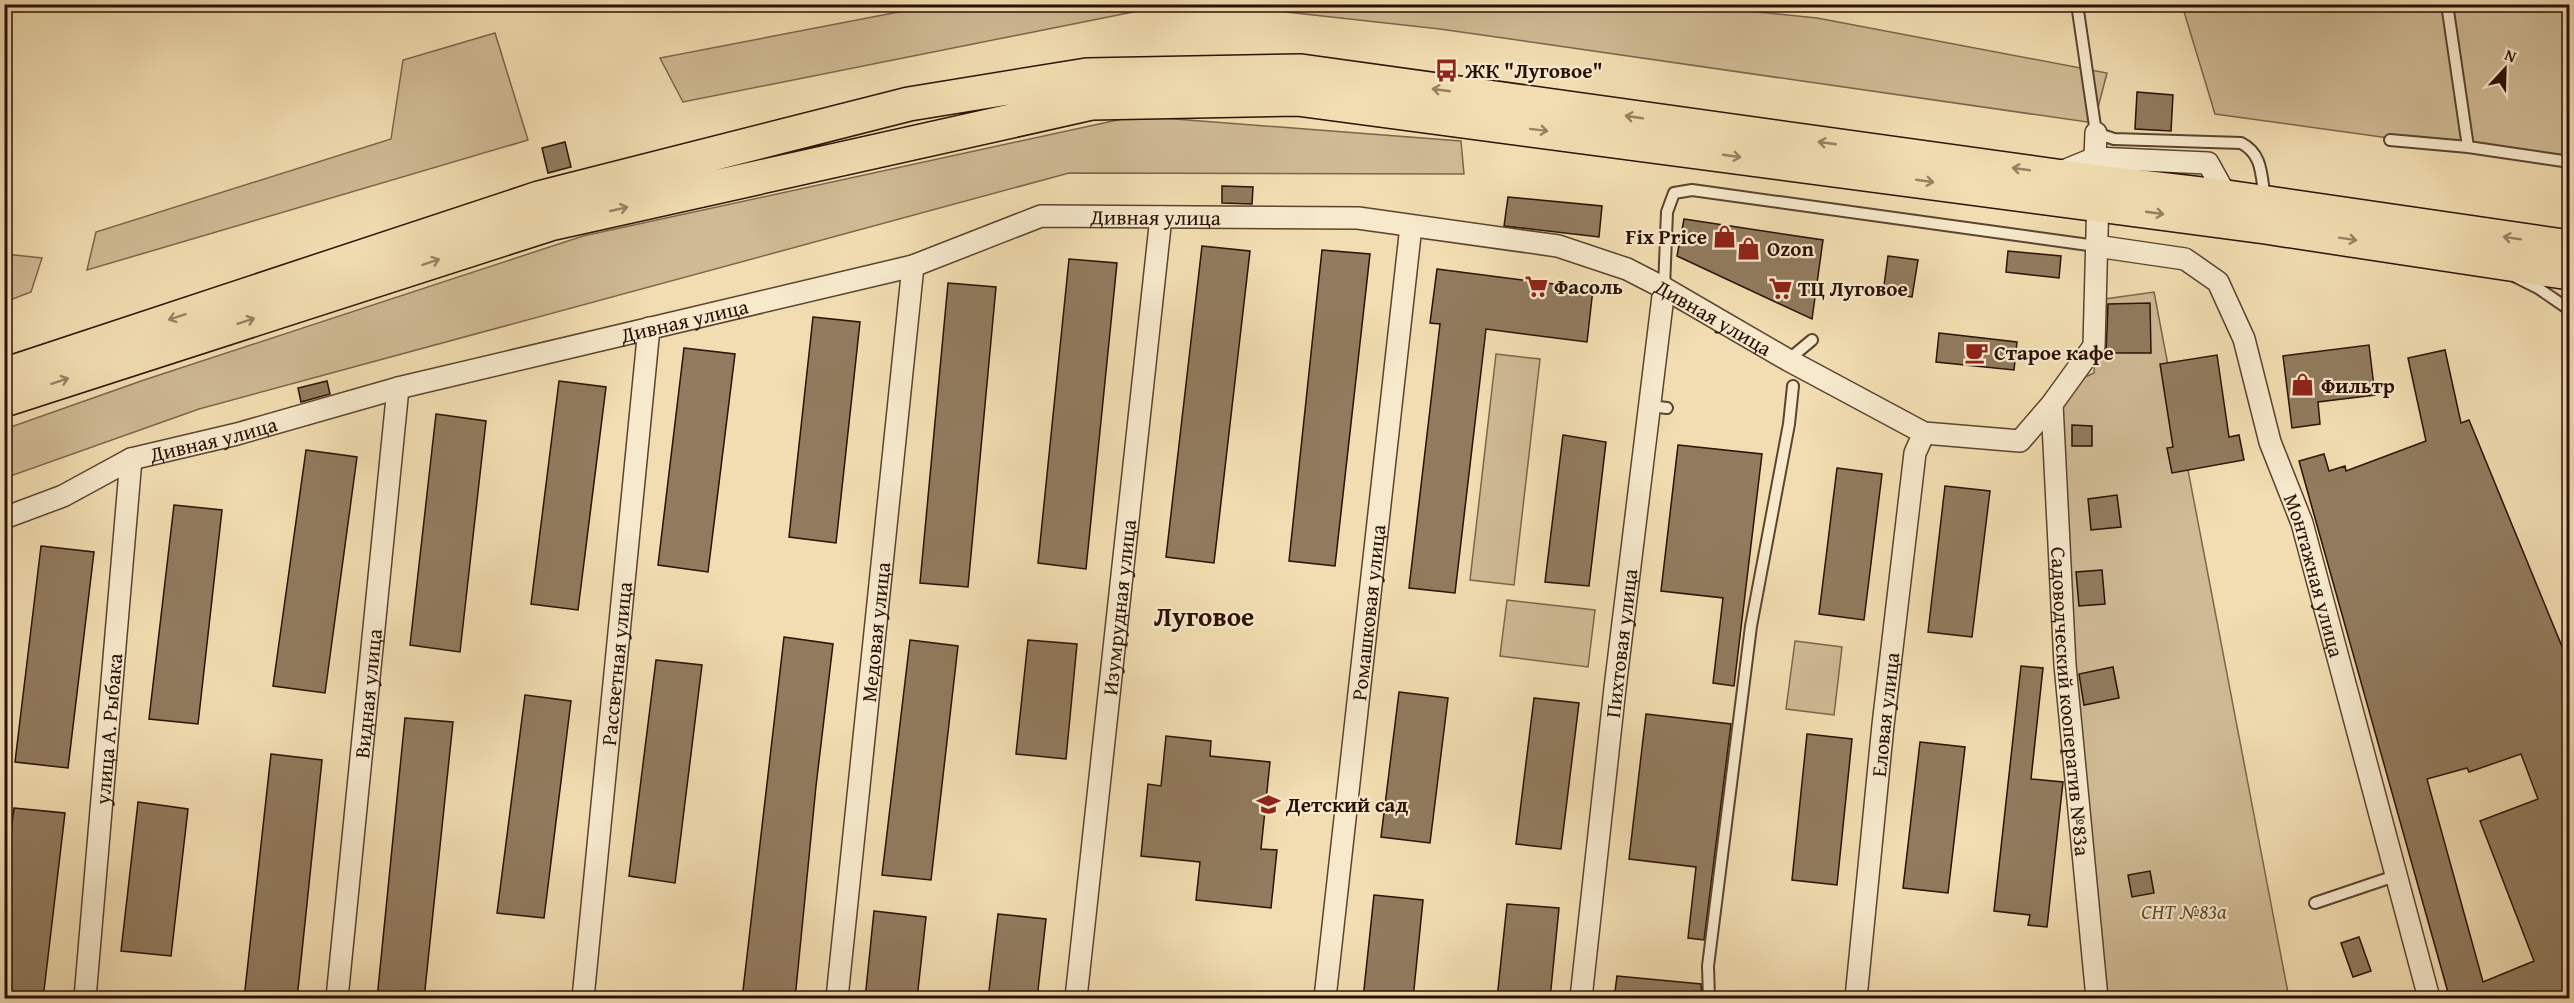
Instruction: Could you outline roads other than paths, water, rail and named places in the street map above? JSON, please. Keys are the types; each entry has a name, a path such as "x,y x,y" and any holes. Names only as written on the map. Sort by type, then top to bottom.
{"main road":[{"path":"4,375 539,198 909,104 1087,75 1301,71 2056,174 2475,258 2570,273"},
{"path":"4,400 550,224 1092,103 1297,99 2227,197 2570,247"}],"street":[{"name":"Дивная улица","path":"4,518 63,496 131,459 237,434 398,388 913,266 1041,216 1358,218 1558,246 1627,269 1788,360 1924,433 2020,441 2052,404 2094,346 2096,133"},
{"name":"Изумрудная улица","path":"1076,999 1161,217"},
{"name":"Ромашковая улица","path":"1325,999 1411,226"},
{"name":"Монтажная улица","path":"2096,246 2185,259 2217,282 2244,339 2270,442 2302,523 2429,999"},
{"name":"Медовая улица","path":"837,999 913,266"},
{"name":"Пихтовая улица","path":"1581,999 1658,407 1664,288"},
{"name":"Рассветная улица","path":"583,999 649,328"},
{"name":"Видная улица","path":"337,999 398,388"},
{"name":"Садоводческий кооператив №83а","path":"2052,404 2065,665 2097,999"},
{"name":"Еловая улица","path":"1856,999 1883,725 1915,453 1924,433"},
{"name":"улица А. Рыбака","path":"85,999 131,459"}],"lane":[{"path":"2077,4 2096,133 2114,139 2241,143 2253,149 2266,202"},
{"path":"2447,4 2468,147"},
{"path":"2390,140 2468,147 2570,162"},
{"path":"1664,288 1667,212 1674,193 1692,190 2096,246"},
{"path":"2475,258 2538,288 2570,310"},
{"path":"1788,360 1812,340"},
{"path":"1709,999 1708,966 1751,626 1789,424 1793,386"},
{"path":"2315,903 2395,876"}],"place":[{"name":"ЖК \"Луговое\"","path":"1447,70"},
{"name":"Fix Price","path":"1725,236"},
{"name":"Ozon","path":"1749,248"},
{"name":"Фасоль","path":"1536,286"},
{"name":"ТЦ Луговое","path":"1780,288"},
{"name":"Старое кафе","path":"1976,352"},
{"name":"Фильтр","path":"2303,385"},
{"name":"Детский сад","path":"1268,804"}],"district":[{"name":"Луговое","path":"1204,616"}],"park label":[{"name":"СНТ №83а","path":"2184,911"}]}
